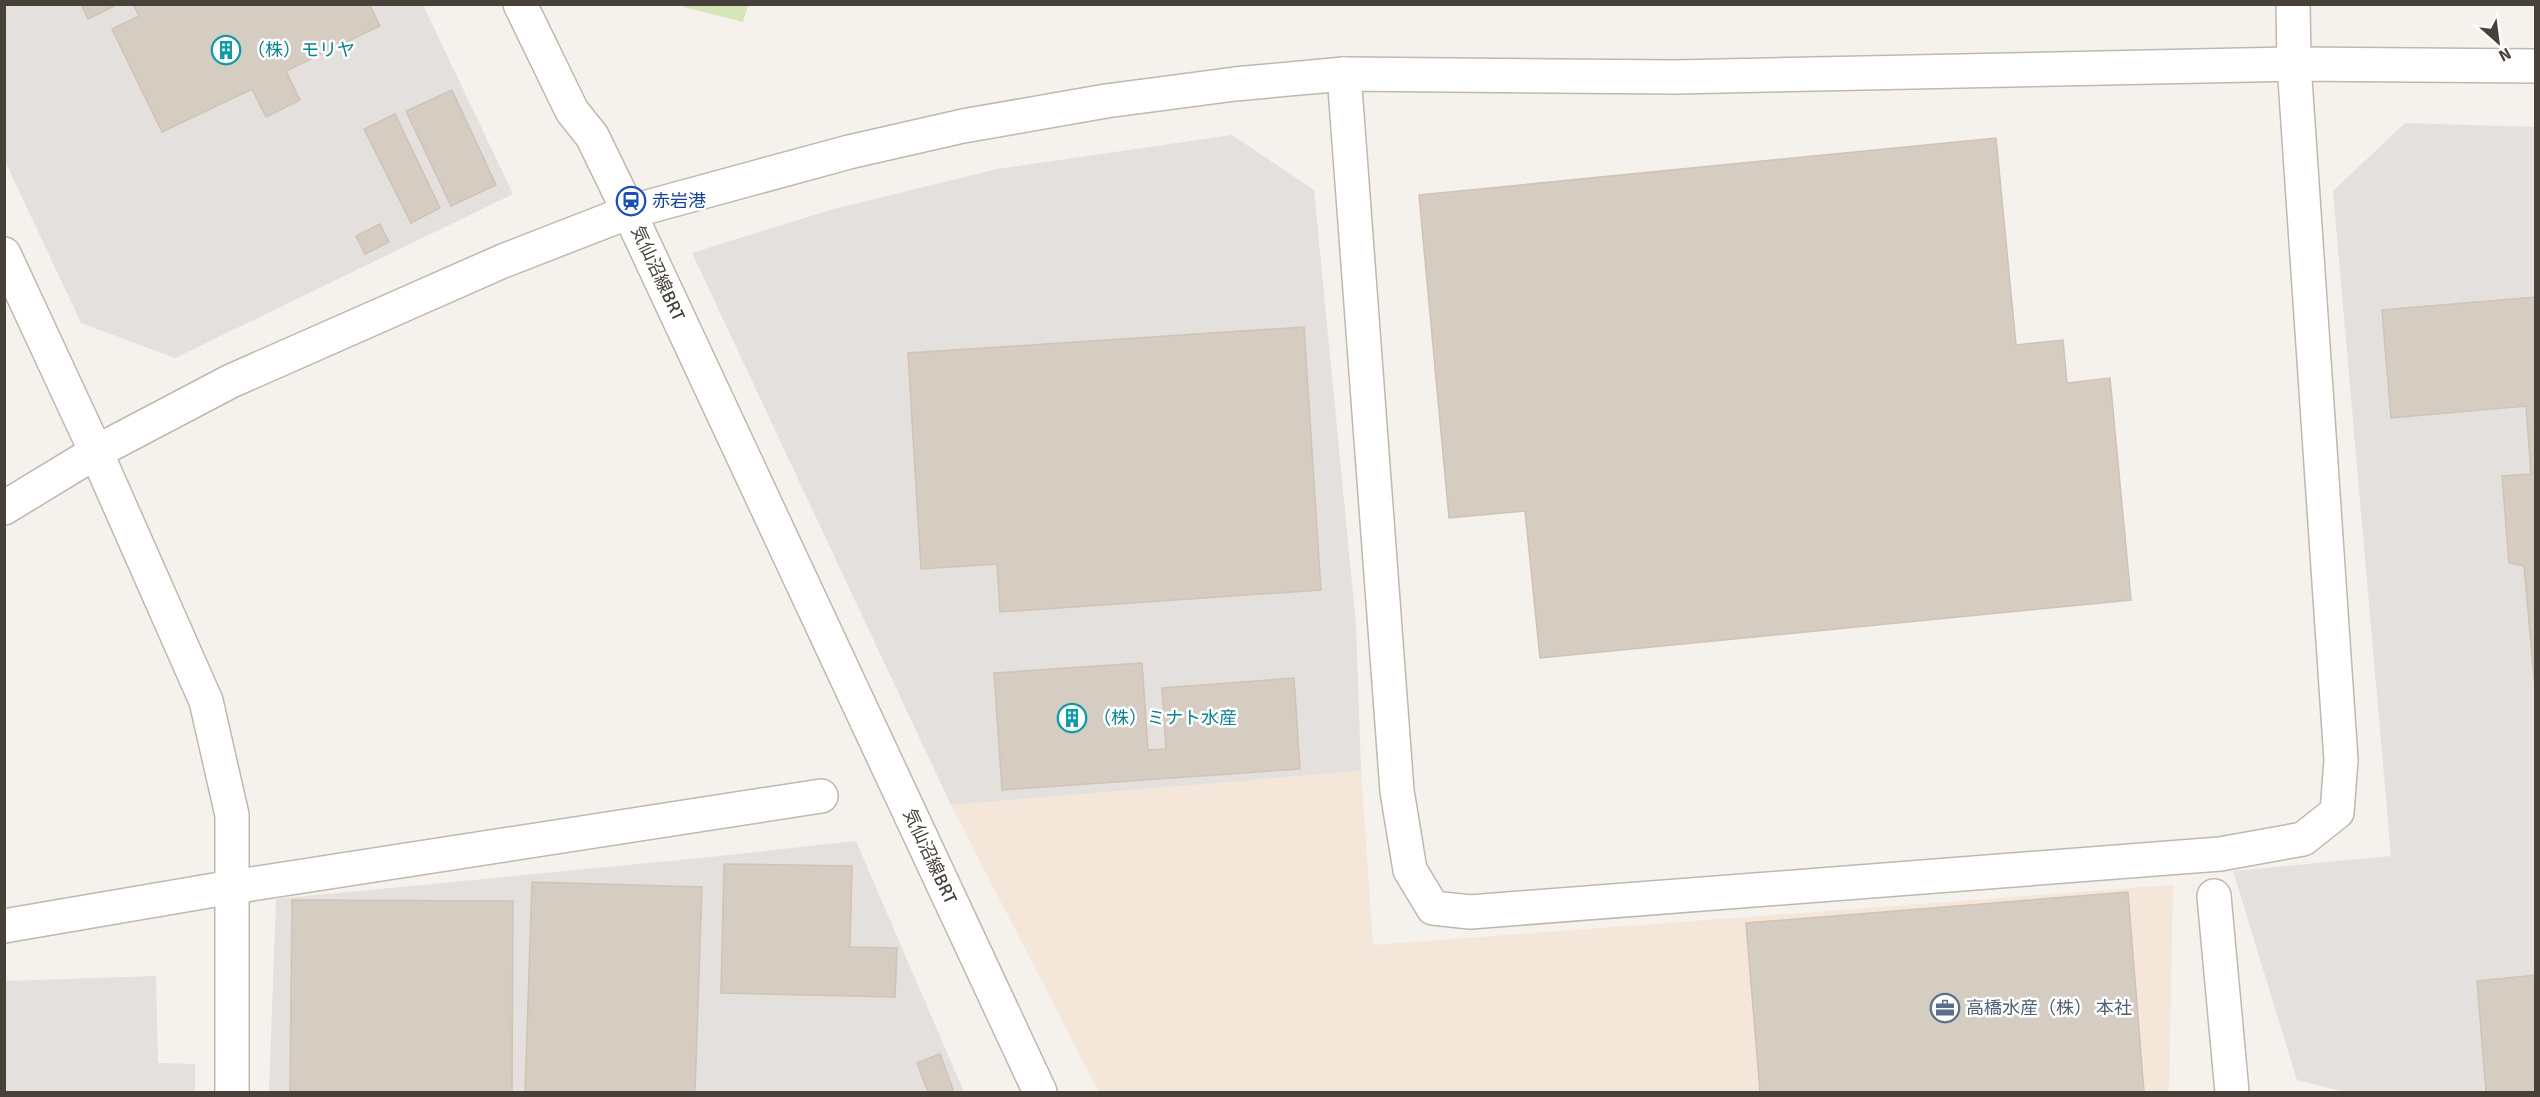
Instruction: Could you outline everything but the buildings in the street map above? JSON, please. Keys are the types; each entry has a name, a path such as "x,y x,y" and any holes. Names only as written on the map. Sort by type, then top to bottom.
{"street":[{"name":"気仙沼線BRT","path":"520,4 572,111 592,136 707,378 738,409 814,566 820,620 1040,1092"},
{"name":"気仙沼線BRT","path":"542,4 587,102 592,136"},
{"path":"1344,74 1396,791 1410,870 1433,908 1470,912 2220,854 2303,839 2337,812 2341,760 2294,64 2293,4"},
{"path":"4,508 96,452 231,381 503,261 629,212 838,155 963,126 1106,101 1235,84 1344,74 1675,77 2294,64 2535,66"},
{"path":"4,255 96,452 206,701 232,815 232,1092"},
{"path":"4,926 232,887 821,796"},
{"path":"2214,896 2232,1092"}],"shaded area":[{"path":"4,5 423,5 513,194 175,358 81,323 5,161"},
{"path":"2405,123 2535,127 2535,1092 2345,1092 2297,1080 2233,871 2391,856 2333,191"},
{"path":"1232,135 1314,190 1356,625 1361,771 951,805 692,253 830,210 997,169"},
{"path":"1361,771 1373,945 2173,885 2169,1092 1099,1092 951,805"},
{"path":"856,841 964,1092 269,1092 276,899"},
{"path":"156,976 158,1063 195,1064 195,1092 5,1092 5,981"}],"green space":[{"path":"683,4 748,5 743,22 684,7"}],"place":[{"name":"（株）モリヤ","path":"226,50"},
{"name":"赤岩港","path":"631,201"},
{"name":"（株）ミナト水産","path":"1072,718"},
{"name":"高橋水産（株） 本社","path":"1945,1008"}]}
